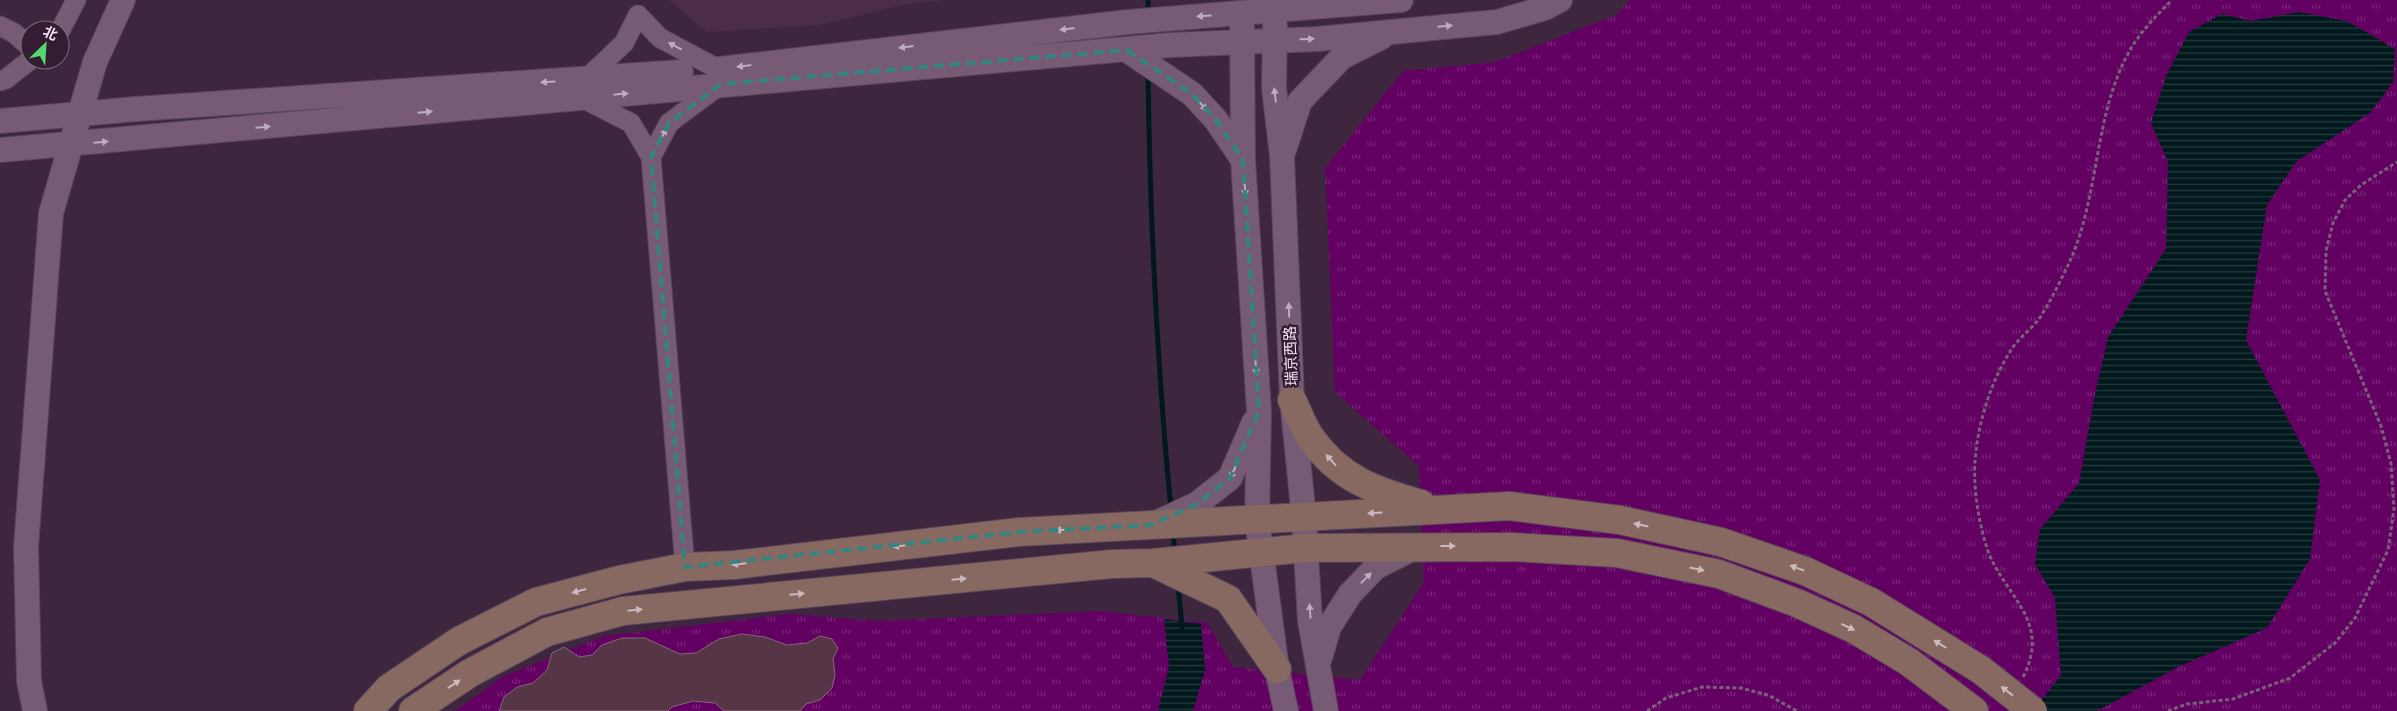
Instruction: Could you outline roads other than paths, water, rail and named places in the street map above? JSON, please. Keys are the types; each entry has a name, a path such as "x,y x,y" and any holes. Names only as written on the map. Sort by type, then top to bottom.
{"main road":[{"path":"1292,400 1310,438 1343,474 1388,494 1437,508"},
{"path":"368,711 388,688 459,641 536,602 619,580 685,567 734,565 1019,532 1304,518 1437,508 1509,506 1620,520 1731,545 1805,571 1871,602 1982,670 2033,711"},
{"path":"1509,506 1494,514 1490,529 1496,541 1512,546"},
{"path":"1019,532 1030,537 1036,550 1034,564 1022,574"},
{"path":"413,711 470,673 547,632 623,611 1112,564 1153,563 1225,554 1305,548 1417,546 1512,546 1617,553 1719,574 1797,603 1854,629 1908,662 1964,704"},
{"path":"1153,563 1228,599 1277,669"}],"street":[{"path":"65,20 76,0"},
{"path":"35,711 29,681 26,547 51,212 95,62 123,0"},
{"path":"652,157 669,123 720,76 1122,22 1171,9 1401,0"},
{"path":"0,150 720,76 1120,51 1171,45 1317,39 1396,30 1497,22 1545,8 1560,0"},
{"name":"瑞京西路","path":"1275,5 1274,88 1282,156 1292,400 1304,518 1310,621 1326,711"},
{"path":"1241,6 1243,160 1259,411 1257,520 1277,669 1286,711"},
{"path":"584,89 624,43 638,8"},
{"path":"638,8 660,38 720,76"},
{"path":"0,26 20,39"},
{"path":"1282,156 1300,101 1342,57 1396,30"},
{"path":"1120,51 1164,75 1192,94 1216,120 1243,160"},
{"path":"0,81 6,79 20,68"},
{"path":"0,122 80,114 584,89 630,123 652,157 685,567"},
{"path":"1151,525 1197,504 1230,478 1259,411"},
{"path":"1318,665 1329,627 1350,594 1376,567 1417,546"}],"waterway":[{"path":"1148,0 1148,15"},
{"path":"1148,74 1155,292 1171,510"},
{"path":"1173,533 1175,552"},
{"path":"1178,585 1182,627"}]}
